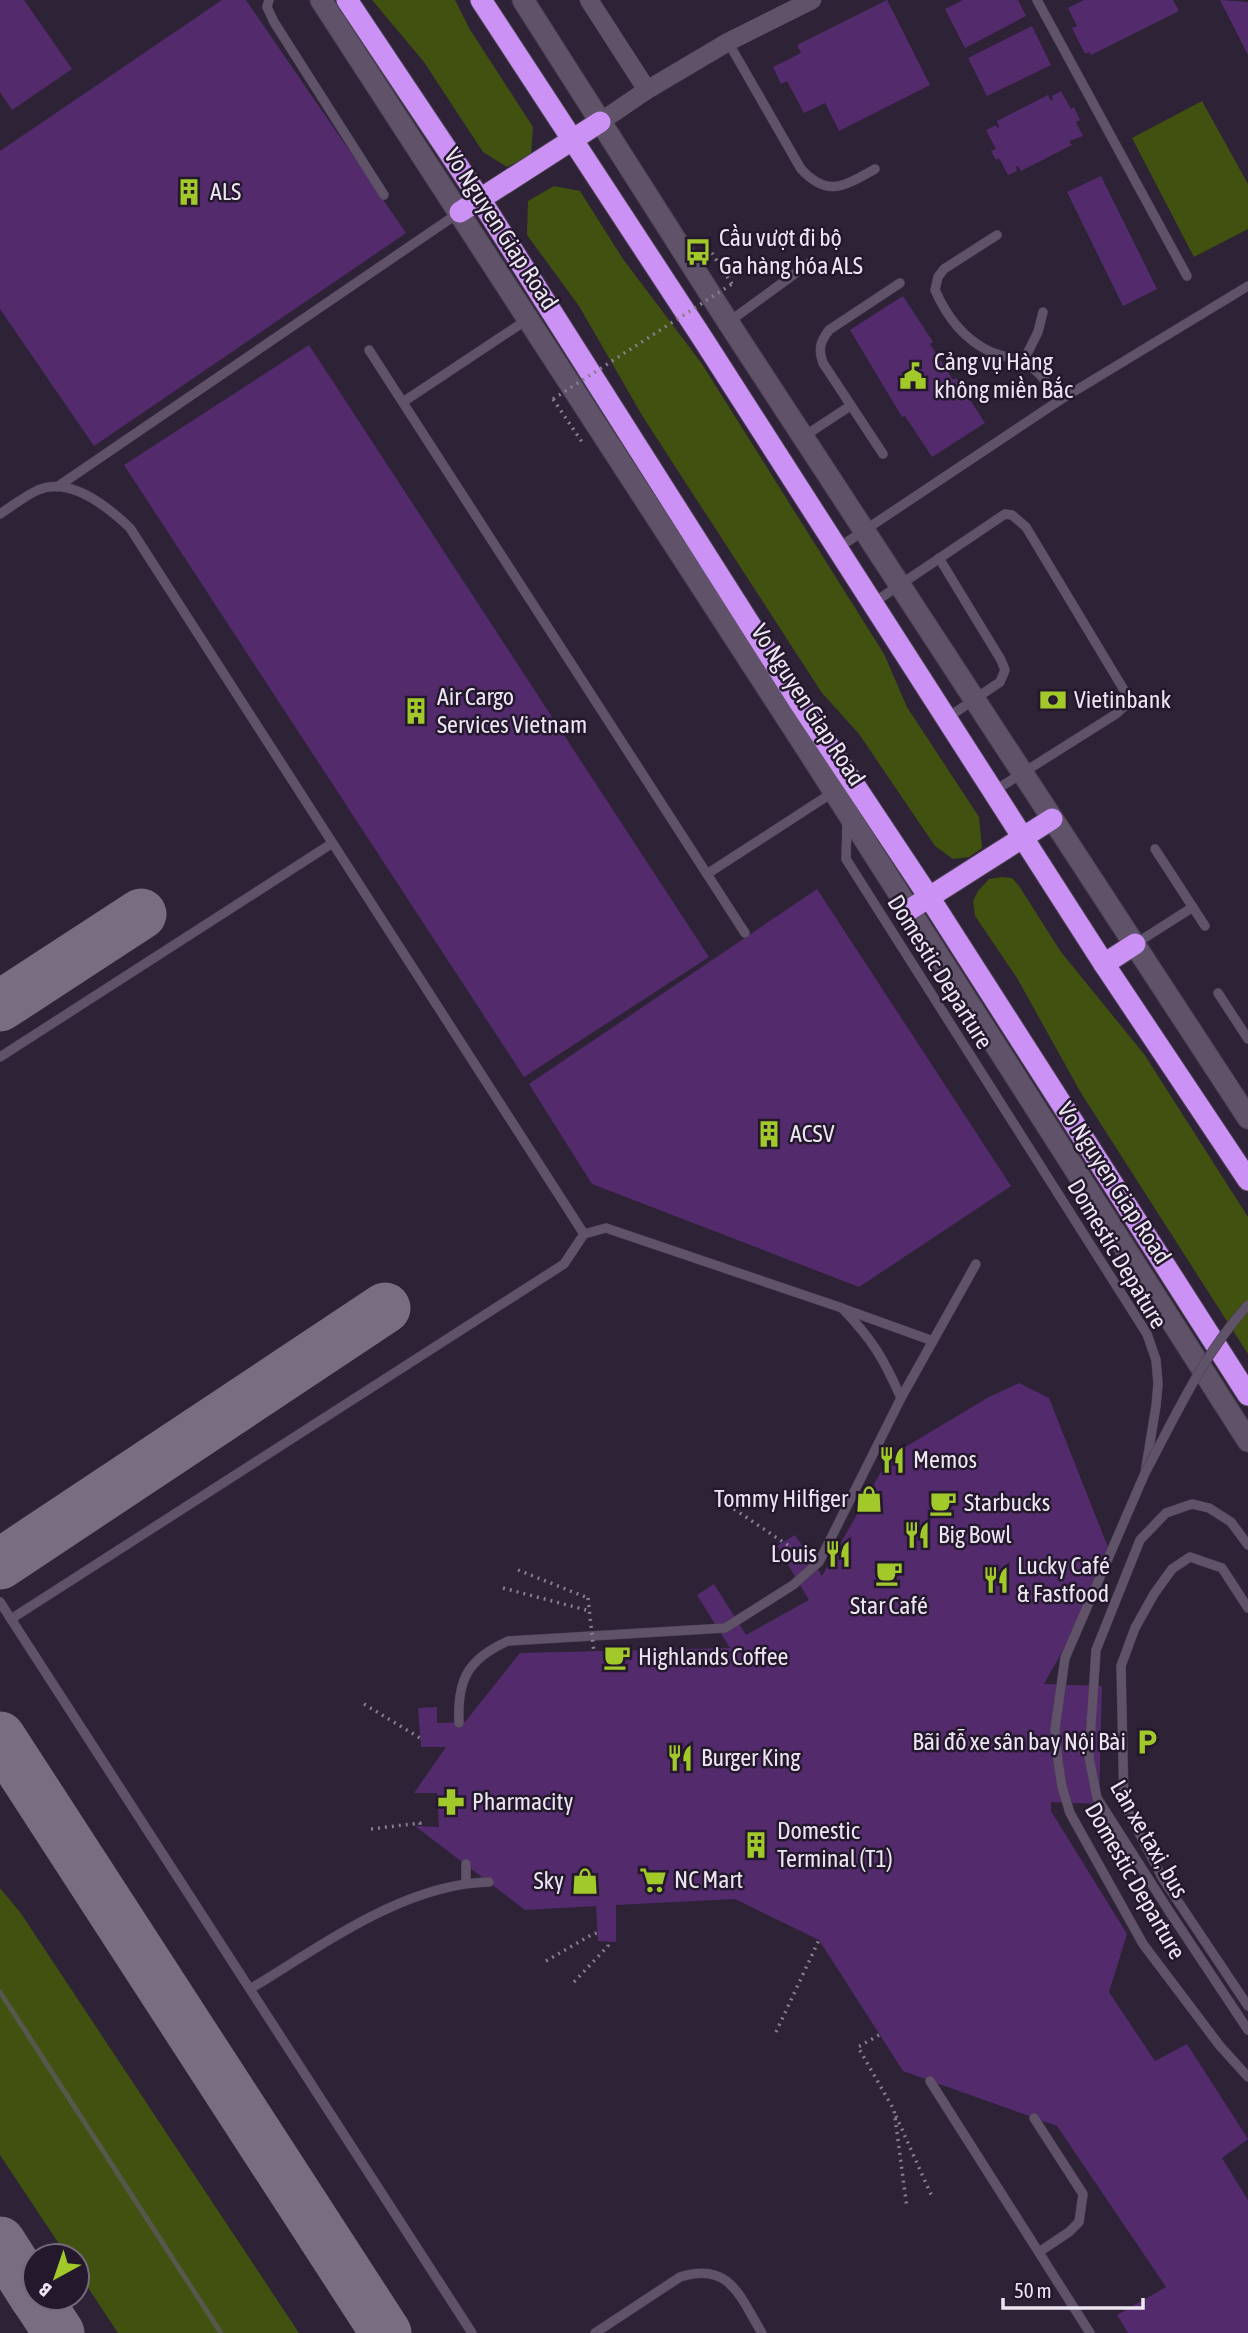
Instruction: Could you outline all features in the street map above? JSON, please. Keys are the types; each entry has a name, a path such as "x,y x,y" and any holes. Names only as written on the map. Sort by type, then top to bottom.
{"highway":[{"name":"Vo Nguyen Giap Road","path":"347,0 480,200 800,702 843,786 929,897 1248,1395"},
{"path":"481,0 838,548 1104,964 1248,1180"},
{"path":"460,212 600,122"},
{"path":"909,910 1052,819"},
{"path":"1104,964 1135,944"}],"main road":[{"name":"Vo Nguyen Giap Road","path":"321,0 810,754 843,786 847,814 1248,1441"},
{"path":"523,0 728,323 1248,1118"},
{"path":"800,702 810,754"},
{"path":"1036,1110 1043,1075"}],"street":[{"path":"589,0 647,90"},
{"path":"600,122 647,90 728,42 812,0"}],"lane":[{"path":"269,0 267,7 274,22 384,195"},
{"path":"1037,0 1187,276"},
{"path":"728,42 801,169 814,183 826,188 850,182 874,169"},
{"path":"57,487 460,212"},
{"path":"997,235 944,269 938,277 935,290 956,326 966,335 989,351 1023,362 1035,370 1060,400"},
{"path":"728,323 811,262"},
{"path":"883,454 823,363 819,352 821,340 829,330 900,283"},
{"path":"838,548 1060,400 1248,286"},
{"path":"1023,362 1038,332 1043,312"},
{"path":"403,402 528,319"},
{"path":"369,350 745,933"},
{"path":"803,437 850,406"},
{"path":"0,514 39,489 57,487 80,493 108,507 130,528 584,1234"},
{"path":"873,603 1005,514 1012,515 1026,527 1126,695 1126,705 994,791"},
{"path":"939,558 1005,670 1000,682 947,718"},
{"path":"707,874 843,786"},
{"name":"Domestic Departure","path":"847,814 846,859 919,975"},
{"path":"0,1057 331,844"},
{"path":"1155,849 1205,926"},
{"path":"1135,944 1192,907"},
{"name":"Domestic Depature","path":"919,975 1147,1334 1156,1360 1158,1384 1145,1473"},
{"path":"1218,993 1248,1038"},
{"path":"11,1619 564,1264 584,1234 606,1228 933,1341"},
{"path":"459,1723 458,1700 467,1672 485,1651 508,1642 725,1628 793,1585 819,1562 901,1398 976,1264"},
{"name":"Domestic Departure","path":"1248,1305 1226,1329 1178,1410 1145,1473 1065,1658 1055,1729 1062,1787 1070,1813 1143,1944 1220,2046 1248,2077"},
{"path":"842,1308 868,1335 886,1363 901,1398"},
{"name":"Làn xe taxi, bus","path":"1248,1545 1231,1522 1209,1508 1192,1504 1166,1513 1140,1540 1096,1650 1088,1756 1097,1798 1168,1912 1248,2030"},
{"path":"1248,1608 1222,1567 1189,1556 1172,1569 1154,1594 1135,1628 1121,1666 1124,1804 1163,1879 1248,2006"},
{"path":"0,1602 472,2333"},
{"path":"466,1864 466,1882"},
{"path":"250,1989 393,1905 466,1882 489,1882"},
{"path":"930,2081 1090,2333"},
{"path":"1034,2118 1083,2194 1079,2222 1039,2252"},
{"path":"595,2333 680,2277 695,2272 711,2273 724,2278 762,2333"}],"path":[{"path":"584,445 553,400 732,284 708,247"},
{"path":"734,1509 789,1546"},
{"path":"518,1570 588,1598 594,1653"},
{"path":"503,1588 590,1611"},
{"path":"364,1704 420,1738"},
{"path":"371,1829 420,1823 420,1826"},
{"path":"546,1961 597,1933"},
{"path":"776,2032 819,1940"},
{"path":"575,1982 608,1946 607,1942"},
{"path":"879,2035 858,2047 894,2110 933,2199"},
{"path":"894,2110 907,2208"}],"green space":[{"path":"372,0 455,0 469,28 533,127 531,154 507,167 483,152 424,62"},
{"path":"1202,101 1248,184 1248,229 1194,257 1132,138"},
{"path":"554,186 580,191 623,259 702,364 884,654 907,707 979,817 982,848 969,857 953,859 935,846 859,734 822,693 643,417 579,306 527,235 528,201"},
{"path":"1012,878 1019,886 1061,952 1144,1054 1248,1217 1248,1354 1081,1093 1017,978 975,916 973,901 978,891 989,879"},
{"path":"0,1888 20,1912 299,2333 118,2333 91,2292 91,2242 58,2242 0,2155"}],"building":[{"path":"0,0 24,0 72,69 12,110 0,92"},
{"name":"ALS","path":"222,0 246,0 406,233 94,446 0,309 0,151"},
{"path":"887,0 930,85 839,131 825,103 804,113 787,81 781,84 773,67 801,53 797,45"},
{"path":"963,0 1018,0 1026,16 965,48 945,9"},
{"path":"1084,0 1173,0 1179,11 1091,55 1089,52 1085,54 1072,28 1077,26 1068,8"},
{"path":"1220,0 1248,2 1248,55"},
{"path":"1032,26 1051,65 987,96 968,58"},
{"path":"1061,91 1071,109 1074,107 1080,120 1076,122 1083,136 1069,141 1072,145 1021,171 1016,167 1017,171 1008,175 999,158 996,160 991,151 996,149 986,130 996,125 999,127 997,121 1048,95 1051,101 1052,96"},
{"path":"1101,176 1157,289 1123,306 1067,192"},
{"name":"Cảng vụ Hàng không miền Bắc","path":"903,296 933,342 930,344 953,380 956,378 985,423 932,457 905,416 902,417 850,330"},
{"name":"Air Cargo Services Vietnam","path":"309,345 709,957 524,1077 124,465"},
{"name":"ACSV","path":"817,889 1011,1186 859,1287 592,1184 529,1084"},
{"name":"Domestic Terminal (T1)","path":"1019,1383 1049,1398 1113,1560 1044,1684 1102,1686 1099,1804 1051,1802 1051,1811 1127,1934 1109,1992 1155,2061 1187,2044 1248,2139 1222,2158 1248,2200 1248,2333 1128,2333 1117,2315 1166,2287 1057,2126 903,2071 819,1940 735,1899 616,1905 616,1942 598,1941 596,1906 525,1910 415,1826 439,1827 437,1793 414,1793 446,1747 421,1747 418,1708 437,1707 437,1723 465,1722 520,1653 730,1648 697,1595 714,1584 746,1635 809,1600 777,1546 795,1535 822,1576 890,1456 989,1397"}],"waterway":[{"path":"0,1992 221,2333"}],"taxiway":[{"path":"0,1006 141,914"},
{"path":"0,1564 385,1308"},
{"path":"0,1737 386,2333"},
{"path":"0,2242 21,2275"},
{"path":"45,2312 59,2333"}],"place":[{"name":"ALS","path":"189,192"},
{"name":"Cầu vượt đi bộ Ga hàng hóa ALS","path":"698,252"},
{"name":"Cảng vụ Hàng không miền Bắc","path":"913,376"},
{"name":"Vietinbank","path":"1053,700"},
{"name":"Air Cargo Services Vietnam","path":"416,711"},
{"name":"ACSV","path":"769,1134"},
{"name":"Memos","path":"892,1460"},
{"name":"Tommy Hilfiger","path":"869,1499"},
{"name":"Starbucks","path":"943,1503"},
{"name":"Big Bowl","path":"917,1535"},
{"name":"Louis","path":"838,1554"},
{"name":"Star Café","path":"889,1573"},
{"name":"Lucky Café & Fastfood","path":"996,1580"},
{"name":"Highlands Coffee","path":"617,1657"},
{"name":"Bãi đỗ xe sân bay Nội Bài","path":"1147,1742"},
{"name":"Burger King","path":"680,1758"},
{"name":"Pharmacity","path":"451,1802"},
{"name":"Domestic Terminal (T1)","path":"756,1845"},
{"name":"NC Mart","path":"653,1880"},
{"name":"Sky","path":"585,1881"}]}
